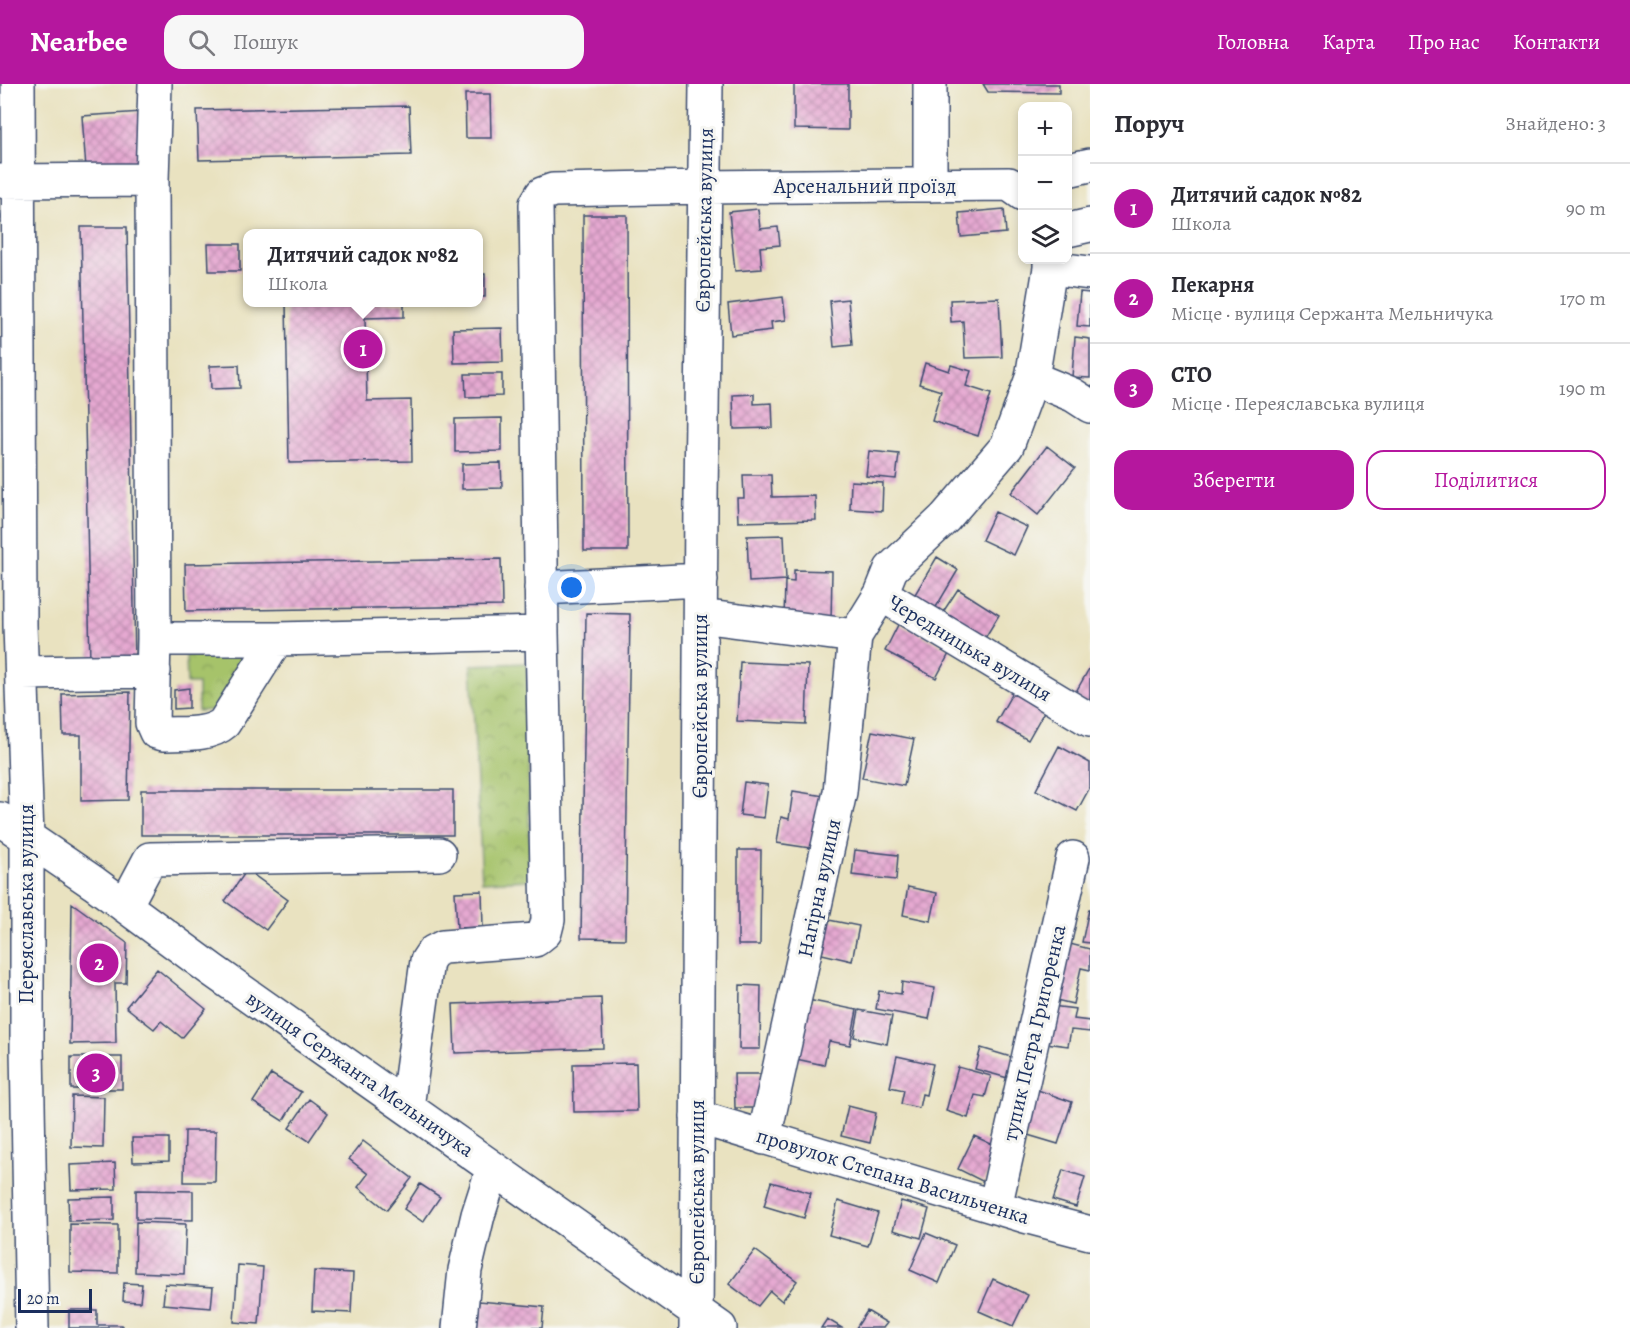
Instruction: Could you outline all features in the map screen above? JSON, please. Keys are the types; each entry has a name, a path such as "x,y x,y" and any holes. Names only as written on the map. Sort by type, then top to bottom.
{"street":[{"name":"Переяславська вулиця","path":"18,84 9,181 14,660 27,838 27,1048 32,1328"},
{"path":"155,84 152,180 153,723 156,732 163,734 210,731 219,728 277,639"},
{"name":"Європейська вулиця","path":"704,1322 697,1117 706,84"},
{"path":"930,84 930,186"},
{"path":"1072,170 1090,165"},
{"path":"9,181 152,180"},
{"name":"Арсенальний проїзд","path":"541,588 536,204 542,194 553,190 704,187 1018,186"},
{"path":"1072,229 1090,225"},
{"path":"1050,264 1090,273"},
{"name":"Нагірна вулиця","path":"764,1138 840,792 855,636 881,594 891,569 945,518 1007,446 1032,378 1050,264"},
{"path":"1032,378 1073,395 1090,406"},
{"path":"407,1107 427,961 433,952 443,947 535,940 545,932 548,921 541,588 701,580"},
{"name":"Чередницька вулиця","path":"881,594 1090,720"},
{"path":"700,616 855,636"},
{"path":"154,639 277,639 542,633"},
{"path":"14,660 154,671"},
{"name":"вулиця Сержанта Мельничука","path":"0,819 94,883 212,970 493,1168 704,1322"},
{"path":"125,906 150,859 439,854"},
{"name":"тупик Петра Григоренка","path":"994,1207 1073,858"},
{"name":"провулок Степана Васильченка","path":"697,1117 994,1207 1090,1233"},
{"path":"459,1328 465,1270 478,1215 493,1168"}],"green space":[{"path":"250,652 213,710 198,711 198,684 187,684 186,653"},
{"path":"527,663 530,880 482,882 471,665"}],"building":[{"path":"794,84 848,84 848,130 794,129"},
{"path":"983,84 1059,84 1059,93 988,92"},
{"path":"465,94 490,94 491,138 466,138"},
{"path":"409,106 411,155 199,160 197,110"},
{"path":"142,112 146,163 86,168 82,116"},
{"path":"758,209 760,229 778,227 780,245 760,247 762,269 735,271 729,212"},
{"path":"1004,209 1006,233 961,237 959,213"},
{"path":"583,215 627,215 628,551 584,551"},
{"path":"81,227 127,227 135,662 90,663"},
{"path":"208,244 240,244 240,271 209,271"},
{"path":"483,274 485,274 485,297 483,297"},
{"path":"1080,292 1090,293 1090,327 1077,326"},
{"path":"783,297 786,320 771,322 772,330 731,335 728,304"},
{"path":"999,298 1002,357 965,358 963,321 951,322 950,300"},
{"path":"848,299 852,345 834,347 830,301"},
{"path":"286,307 404,307 404,317 365,318 367,401 411,400 412,461 289,463"},
{"path":"502,328 503,362 454,363 453,329"},
{"path":"1075,337 1090,339 1090,378 1072,377"},
{"path":"925,363 949,371 951,365 971,371 966,386 991,394 978,436 932,421 941,391 919,384"},
{"path":"239,365 240,388 211,389 210,366"},
{"path":"465,374 502,374 502,396 466,397"},
{"path":"754,394 754,404 772,403 773,428 734,429 733,395"},
{"path":"502,418 502,451 455,452 455,419"},
{"path":"1047,446 1075,468 1038,515 1011,493"},
{"path":"869,451 899,454 896,479 866,476"},
{"path":"501,463 502,488 462,489 462,464"},
{"path":"743,475 771,475 772,497 815,496 816,520 738,522 737,498 744,498"},
{"path":"851,481 883,483 882,511 850,509"},
{"path":"995,512 1027,527 1014,555 982,540"},
{"path":"784,535 786,580 749,582 747,536"},
{"path":"937,557 958,570 932,614 911,601"},
{"path":"501,559 502,606 186,611 185,564"},
{"path":"794,570 832,571 831,622 784,620 785,581 794,582"},
{"path":"958,589 999,615 985,638 943,612"},
{"path":"586,613 630,614 625,939 581,938"},
{"path":"899,623 951,650 936,678 885,651"},
{"path":"740,662 808,665 806,724 737,721"},
{"path":"1090,667 1090,706 1073,697"},
{"path":"189,688 189,708 174,709 174,690"},
{"path":"1014,690 1046,708 1028,740 996,722"},
{"path":"130,692 128,800 81,801 81,735 63,735 62,694"},
{"path":"872,731 914,739 904,786 862,778"},
{"path":"1059,746 1090,763 1090,787 1077,811 1036,790"},
{"path":"744,782 768,785 764,818 740,815"},
{"path":"141,790 453,790 453,835 141,835"},
{"path":"793,791 831,797 823,850 777,843 781,817 789,819"},
{"path":"738,850 761,850 760,945 738,945"},
{"path":"855,850 898,855 896,880 852,875"},
{"path":"247,870 288,900 266,930 225,901"},
{"path":"908,887 937,893 931,921 903,915"},
{"path":"482,891 483,927 457,928 455,892"},
{"path":"72,903 127,943 126,983 115,983 116,1043 70,1044"},
{"path":"1090,909 1090,943 1082,942"},
{"path":"829,920 859,926 852,961 822,954"},
{"path":"1066,943 1090,949 1090,970 1081,968 1073,1004 1052,999"},
{"path":"157,969 206,1009 182,1038 161,1021 154,1029 126,1007"},
{"path":"902,982 935,988 929,1019 876,1009 879,991 901,994"},
{"path":"740,985 761,986 760,1049 739,1049"},
{"path":"601,998 603,1048 455,1053 453,1004"},
{"path":"808,1000 857,1010 850,1045 829,1041 824,1065 796,1059"},
{"path":"1051,1006 1076,1009 1074,1019 1090,1021 1090,1032 1071,1030 1068,1046 1046,1043"},
{"path":"859,1010 892,1016 887,1044 854,1037"},
{"path":"981,1048 1021,1060 1015,1080 975,1069"},
{"path":"897,1056 933,1064 926,1095 922,1094 919,1108 901,1104 904,1090 890,1087"},
{"path":"71,1057 122,1057 122,1089 71,1089"},
{"path":"636,1063 637,1111 574,1112 573,1064"},
{"path":"958,1067 991,1076 985,1097 975,1095 968,1118 946,1111"},
{"path":"271,1074 301,1092 283,1121 253,1102"},
{"path":"734,1074 761,1074 760,1108 735,1108"},
{"path":"1035,1089 1072,1102 1058,1144 1021,1133"},
{"path":"72,1096 104,1097 103,1148 71,1147"},
{"path":"309,1099 328,1113 309,1141 289,1128"},
{"path":"848,1106 876,1113 870,1143 841,1136"},
{"path":"185,1131 216,1131 215,1182 184,1182"},
{"path":"974,1136 1000,1148 984,1182 958,1169"},
{"path":"132,1138 169,1138 169,1161 133,1162"},
{"path":"363,1141 412,1178 387,1210 358,1187 368,1174 349,1159"},
{"path":"115,1163 116,1189 71,1190 70,1165"},
{"path":"1063,1170 1085,1177 1076,1207 1053,1200"},
{"path":"771,1182 811,1193 804,1218 764,1206"},
{"path":"420,1184 440,1197 423,1222 404,1209"},
{"path":"136,1190 193,1191 193,1220 136,1219"},
{"path":"114,1197 114,1220 69,1221 68,1198"},
{"path":"838,1201 878,1213 868,1246 829,1235"},
{"path":"901,1201 929,1209 921,1238 893,1230"},
{"path":"136,1222 186,1224 184,1274 135,1272"},
{"path":"70,1224 118,1225 118,1273 70,1272"},
{"path":"926,1233 955,1245 939,1283 910,1270"},
{"path":"755,1250 797,1281 782,1301 770,1291 758,1306 729,1284"},
{"path":"238,1265 263,1267 259,1324 234,1322"},
{"path":"314,1271 353,1273 351,1313 312,1311"},
{"path":"993,1279 1028,1295 1013,1326 979,1311"},
{"path":"124,1283 142,1284 140,1302 123,1301"},
{"path":"165,1284 213,1287 211,1308 163,1304"},
{"path":"479,1301 544,1307 542,1328 476,1328"},
{"path":"69,1310 97,1310 97,1325 122,1325 122,1328 69,1328"},
{"path":"867,1311 887,1323 883,1328 856,1328"},
{"path":"827,1319 842,1328 821,1328"}],"place":[{"name":"Дитячий садок №82","path":"363,349"},
{"name":"Пекарня","path":"99,963"},
{"name":"СТО","path":"96,1073"}]}
